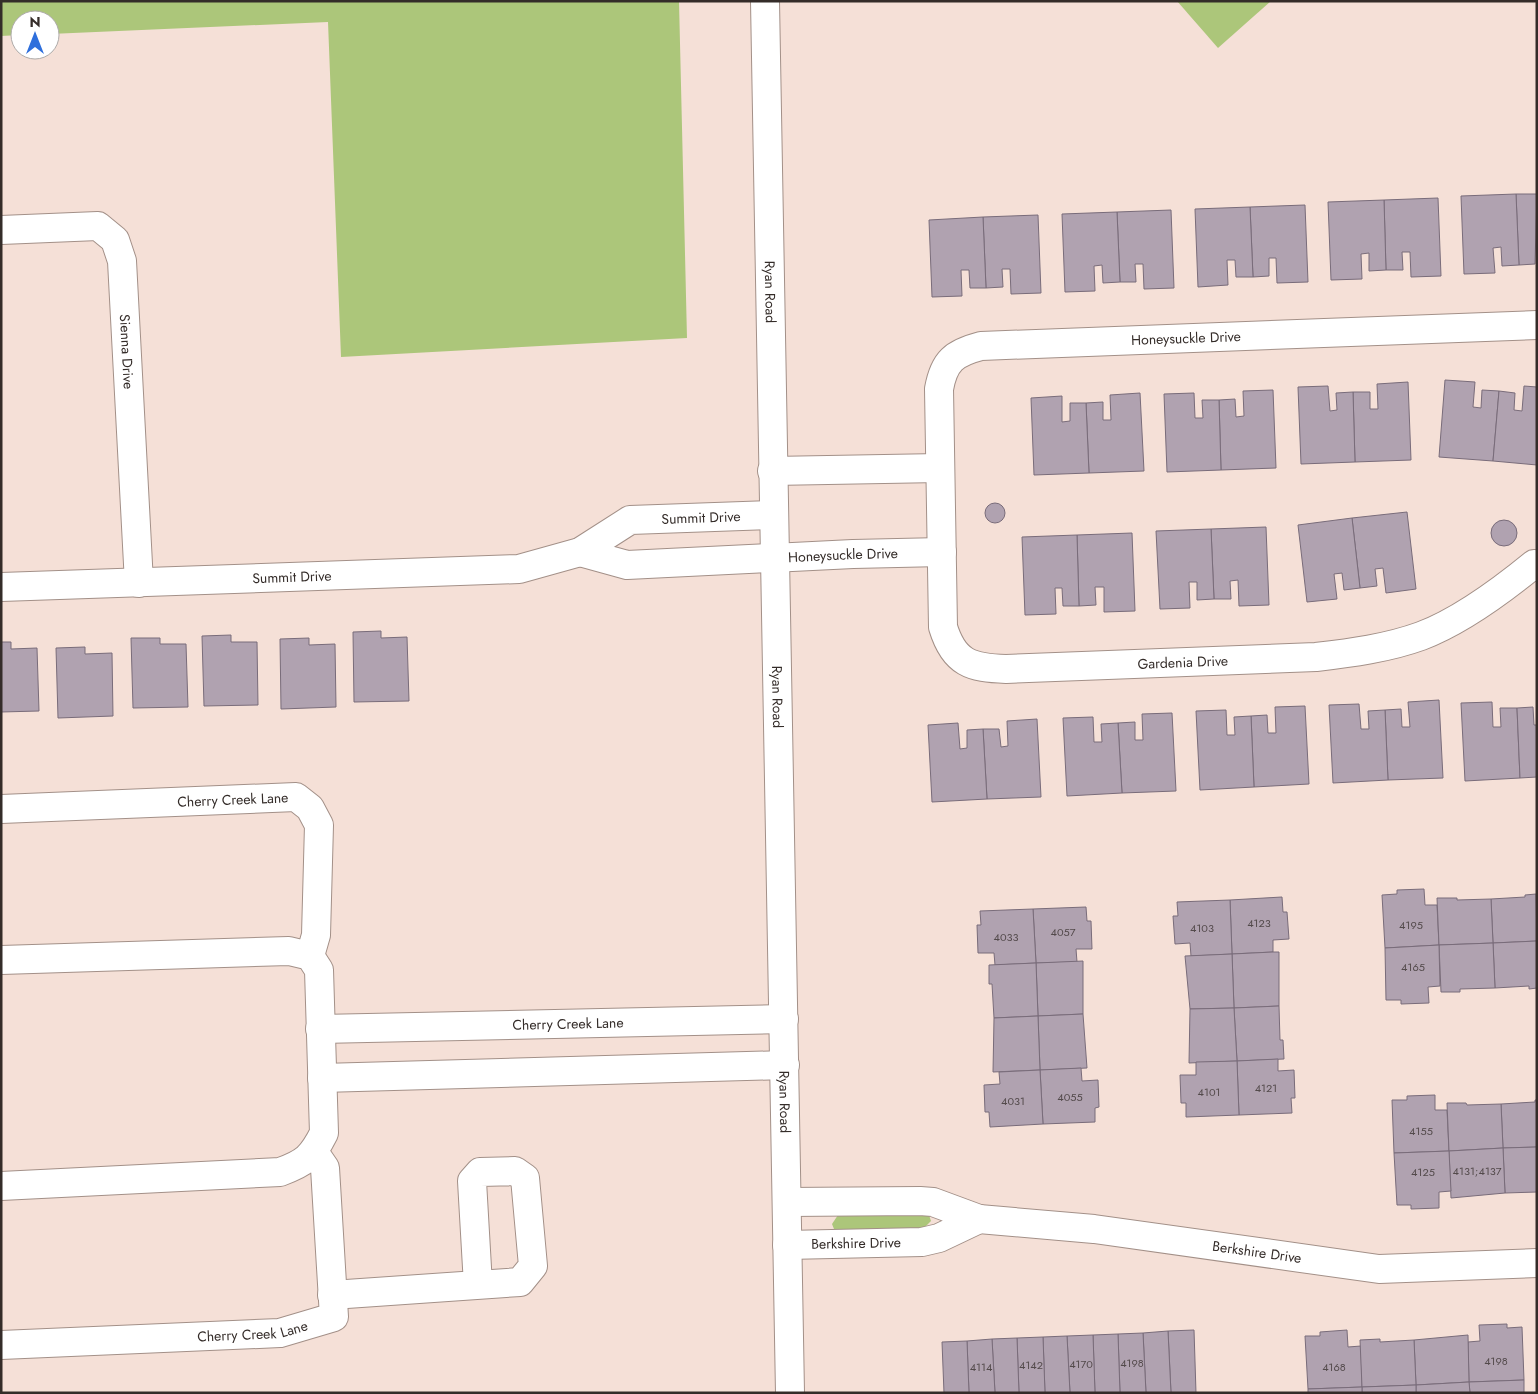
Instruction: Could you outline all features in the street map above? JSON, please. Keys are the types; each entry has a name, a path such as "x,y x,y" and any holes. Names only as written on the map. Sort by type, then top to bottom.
{"street":[{"name":"Ryan Road","path":"765,1 790,1393"},
{"name":"Sienna Drive","path":"1,230 98,226 114,240 122,261 139,583"},
{"name":"Honeysuckle Drive","path":"941,510 938,389 942,372 952,358 964,350 981,346 1537,325"},
{"path":"772,471 940,468"},
{"name":"Gardenia Drive","path":"941,510 943,627 953,651 972,666 1006,669 1316,657 1360,652 1422,636 1506,587 1536,564"},
{"name":"Summit Drive","path":"1,587 519,569 580,552 630,520 773,515"},
{"path":"580,552 628,565 774,558"},
{"name":"Honeysuckle Drive","path":"774,558 942,552"},
{"name":"Cherry Creek Lane","path":"1,809 296,797 310,808 319,825 316,935 310,956"},
{"path":"1,960 289,951 310,956 319,970 324,1133 314,1152 300,1165 280,1172 1,1186"},
{"name":"Cherry Creek Lane","path":"320,1029 784,1019"},
{"path":"322,1078 785,1065"},
{"name":"Cherry Creek Lane","path":"1,1346 280,1333 334,1318 325,1168 314,1152"},
{"name":"Berkshire Drive","path":"787,1202 933,1202 979,1219 1094,1229 1379,1268 1537,1262"},
{"name":"Berkshire Drive","path":"787,1245 922,1242 939,1238 979,1219"},
{"path":"332,1295 478,1285"}],"green space":[{"path":"1,1 679,1 687,338 341,357 328,22 60,34 60,10 10,10 10,36 1,36"},
{"path":"1177,1 1271,1 1218,48"},
{"path":"923,1213 929,1215 931,1221 923,1229 838,1231 834,1229 832,1224 838,1215"}],"building":[{"path":"1516,194 1537,194 1535,264 1519,265"},
{"path":"1516,194 1519,265 1502,266 1501,247 1493,248 1495,273 1464,274 1461,196"},
{"path":"1438,198 1441,276 1411,277 1410,252 1402,252 1403,270 1386,270 1384,200"},
{"path":"1384,200 1386,270 1369,271 1369,253 1361,254 1362,279 1331,280 1328,202"},
{"path":"1305,205 1308,282 1277,283 1276,258 1269,258 1269,276 1253,277 1250,207"},
{"path":"1250,207 1253,277 1236,277 1235,260 1227,260 1228,285 1198,287 1195,209"},
{"path":"1171,210 1174,288 1144,289 1143,264 1135,264 1136,282 1120,282 1117,212"},
{"path":"1117,212 1120,282 1103,283 1102,265 1094,266 1095,291 1065,292 1062,214"},
{"path":"1038,215 1041,293 1011,294 1010,269 1002,269 1003,287 986,288 983,217"},
{"path":"983,217 986,288 970,288 969,270 961,270 962,296 932,297 929,220"},
{"path":"1445,380 1475,382 1473,407 1481,408 1482,390 1499,391 1493,461 1439,457"},
{"path":"1408,382 1411,460 1355,462 1353,392 1370,392 1370,409 1378,409 1377,384"},
{"path":"1328,386 1330,411 1337,410 1336,393 1353,392 1355,462 1301,464 1298,387"},
{"path":"1524,386 1537,387 1537,465 1493,461 1499,391 1515,393 1514,410 1522,411"},
{"path":"1273,390 1276,468 1221,470 1219,400 1235,399 1236,417 1244,416 1243,391"},
{"path":"1140,393 1144,471 1089,473 1086,403 1103,402 1103,420 1111,420 1110,395"},
{"path":"1194,393 1195,418 1203,418 1202,400 1219,400 1221,470 1167,472 1164,394"},
{"path":"1062,396 1062,422 1070,421 1070,403 1086,403 1089,473 1034,475 1031,398"},
{"path":"995,503 1002,506 1005,513 1002,520 995,523 988,520 985,513 988,506"},
{"path":"1407,512 1416,589 1386,593 1383,568 1375,569 1377,586 1360,588 1352,518"},
{"path":"1352,518 1360,588 1344,590 1342,573 1334,574 1337,599 1307,602 1298,525"},
{"path":"1504,520 1513,524 1517,533 1513,542 1504,546 1495,542 1491,533 1495,524"},
{"path":"1266,527 1269,605 1239,606 1238,580 1230,581 1231,599 1214,599 1211,529"},
{"path":"1211,529 1214,599 1197,600 1197,582 1189,582 1190,608 1160,609 1156,531"},
{"path":"1132,533 1135,611 1104,612 1104,587 1095,587 1096,605 1079,606 1077,535"},
{"path":"1077,535 1079,606 1063,606 1062,588 1055,588 1056,614 1025,615 1022,537"},
{"path":"381,631 381,638 407,637 409,701 354,702 353,632"},
{"path":"231,635 231,642 257,642 258,705 204,706 202,636"},
{"path":"131,638 160,638 160,644 186,644 188,707 133,708"},
{"path":"309,638 309,645 335,644 336,707 281,709 280,639"},
{"path":"1,642 11,642 11,649 37,648 39,711 1,712"},
{"path":"85,647 85,654 112,653 113,716 58,718 56,648"},
{"path":"1439,700 1443,778 1388,780 1385,710 1401,709 1402,727 1410,727 1408,702"},
{"path":"1492,702 1493,727 1501,727 1500,708 1517,708 1520,778 1465,781 1461,703"},
{"path":"1359,704 1361,729 1369,729 1368,711 1385,710 1388,780 1333,783 1329,705"},
{"path":"1305,706 1309,784 1254,787 1251,716 1267,715 1268,733 1276,733 1275,707"},
{"path":"1533,707 1534,725 1537,725 1537,777 1520,778 1517,708"},
{"path":"1226,710 1227,735 1235,735 1234,717 1251,716 1254,787 1200,790 1196,711"},
{"path":"1172,713 1176,791 1122,793 1118,723 1135,722 1135,740 1143,740 1142,714"},
{"path":"1093,717 1094,742 1102,742 1101,724 1118,723 1122,793 1067,796 1063,718"},
{"path":"1037,719 1041,797 987,799 983,729 999,729 1001,747 1008,746 1007,721"},
{"path":"958,723 960,749 967,748 967,730 983,729 987,799 932,802 928,725"},
{"path":"1424,889 1425,905 1437,905 1439,945 1385,948 1382,895 1397,894 1397,890"},
{"path":"1536,894 1537,941 1493,943 1491,899 1525,897 1525,895"},
{"path":"1282,897 1283,912 1287,912 1289,939 1273,940 1273,952 1232,954 1230,900"},
{"path":"1437,898 1457,898 1457,900 1491,899 1493,943 1439,945"},
{"path":"1230,900 1232,954 1191,956 1190,943 1175,944 1173,916 1178,916 1177,902"},
{"path":"1086,907 1087,921 1091,921 1092,949 1076,949 1077,962 1036,963 1033,909"},
{"path":"1033,909 1036,963 995,965 994,953 978,953 977,925 981,925 980,911"},
{"path":"1537,941 1537,988 1529,989 1529,986 1495,988 1493,943"},
{"path":"1493,943 1495,988 1460,989 1460,992 1441,992 1439,945"},
{"path":"1439,945 1440,986 1428,987 1429,1003 1401,1004 1401,1000 1386,1000 1385,948"},
{"path":"1279,952 1279,1006 1234,1008 1232,954"},
{"path":"1232,954 1234,1008 1190,1009 1185,956"},
{"path":"1083,961 1083,1014 1038,1016 1036,963"},
{"path":"1036,963 1038,1016 994,1018 992,984 989,984 989,965"},
{"path":"1279,1006 1280,1040 1283,1040 1284,1059 1237,1061 1234,1008"},
{"path":"1234,1008 1237,1061 1189,1063 1190,1009"},
{"path":"1083,1014 1087,1068 1040,1070 1038,1016"},
{"path":"1038,1016 1040,1070 993,1072 994,1018"},
{"path":"1278,1059 1278,1071 1294,1070 1295,1098 1291,1098 1292,1113 1239,1115 1237,1061"},
{"path":"1237,1061 1239,1115 1186,1117 1186,1103 1181,1103 1180,1075 1196,1075 1196,1062"},
{"path":"1081,1068 1082,1081 1098,1080 1099,1107 1095,1108 1095,1122 1043,1124 1040,1070"},
{"path":"1040,1070 1043,1124 990,1127 989,1112 985,1112 984,1085 1000,1084 999,1072"},
{"path":"1435,1095 1435,1110 1447,1110 1449,1151 1394,1153 1392,1100 1407,1100 1407,1096"},
{"path":"1537,1100 1537,1147 1503,1148 1501,1104 1535,1102"},
{"path":"1447,1103 1466,1103 1467,1105 1501,1104 1503,1148 1449,1151"},
{"path":"1537,1147 1537,1192 1505,1193 1503,1148"},
{"path":"1503,1148 1505,1193 1451,1198 1449,1151"},
{"path":"1449,1151 1451,1191 1439,1192 1439,1208 1411,1209 1411,1205 1397,1205 1394,1153"},
{"path":"1507,1324 1507,1328 1522,1327 1524,1380 1469,1382 1468,1342 1480,1341 1479,1325"},
{"path":"1194,1330 1196,1393 1171,1393 1168,1331"},
{"path":"1347,1330 1348,1347 1361,1346 1362,1387 1308,1389 1305,1336 1320,1336 1320,1332"},
{"path":"1168,1331 1171,1393 1146,1393 1143,1333"},
{"path":"1143,1333 1146,1393 1120,1393 1118,1334"},
{"path":"1118,1334 1120,1393 1095,1393 1093,1335"},
{"path":"1093,1335 1095,1393 1070,1393 1067,1336"},
{"path":"1468,1335 1469,1382 1416,1385 1414,1340"},
{"path":"1067,1336 1070,1393 1045,1393 1043,1337"},
{"path":"1043,1337 1045,1393 1019,1393 1017,1338"},
{"path":"1017,1338 1019,1393 995,1393 992,1339"},
{"path":"992,1339 995,1393 969,1393 967,1341"},
{"path":"1380,1339 1380,1342 1414,1340 1416,1385 1362,1387 1360,1340"},
{"path":"967,1341 969,1393 944,1393 942,1342"},
{"path":"1524,1380 1524,1393 1470,1393 1469,1382"},
{"path":"1469,1382 1470,1393 1416,1393 1416,1385"},
{"path":"1416,1385 1416,1393 1362,1393 1362,1387"},
{"path":"1362,1387 1362,1393 1308,1393 1308,1389"}]}
